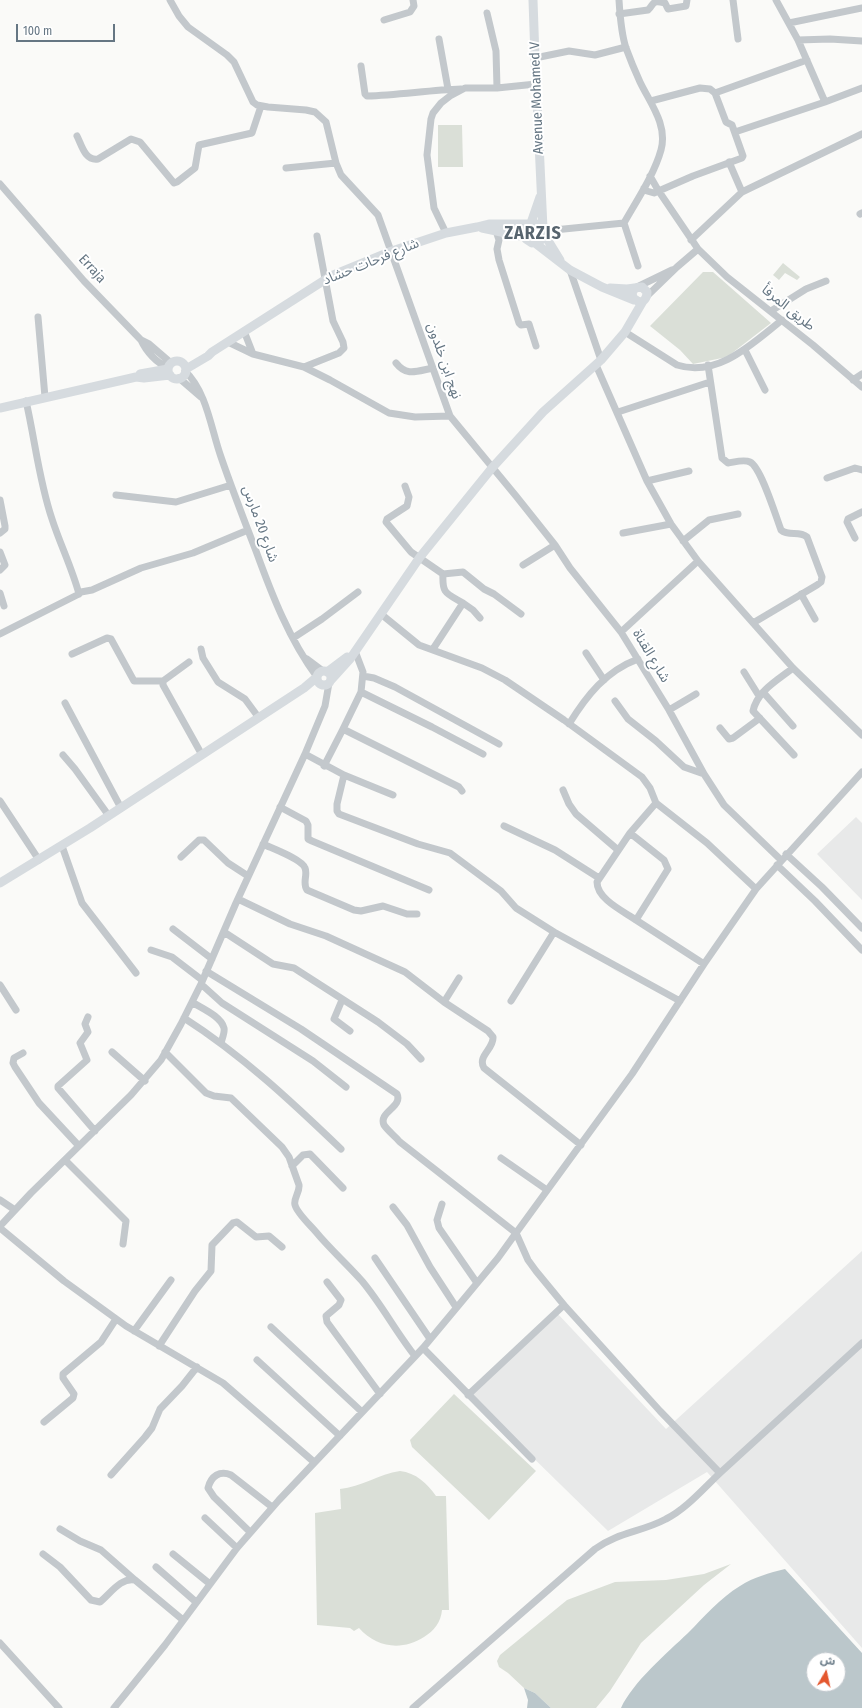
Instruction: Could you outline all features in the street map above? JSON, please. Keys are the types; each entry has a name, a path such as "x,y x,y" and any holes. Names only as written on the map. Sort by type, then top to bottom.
{"main road":[{"name":"Avenue Mohamed V","path":"534,0 534,58 540,195 542,201 544,231"},
{"name":"Avenue Mohamed V","path":"530,224 540,195"},
{"name":"شارع فرحات حشاد","path":"171,370 183,375 185,368 208,356 324,280 392,251 446,233 477,226 489,224 530,224"},
{"path":"567,267 538,224 530,224 525,230 525,237 530,242 535,243 567,267 602,287 640,300"},
{"name":"شارع فرحات حشاد","path":"477,226 525,237"},
{"path":"535,243 540,241 544,231"},
{"path":"0,882 40,860 304,688 347,663 420,557 492,468 543,412 599,363 625,332 633,320 640,300 646,290 642,287 602,287"},
{"path":"636,288 632,295 640,300"},
{"path":"0,408 136,377 142,373 171,370 175,361 185,368"}],"street":[{"path":"77,136 86,155 90,159 94,160 131,139 136,140 140,142 174,183 195,168 199,145 252,133 260,106 253,102 234,62 227,55 188,27 179,16 170,0"},
{"path":"384,20 410,12 414,6 414,0"},
{"path":"619,0 619,14 626,47 640,82 651,101 662,129 663,138 661,150 650,176 624,223 638,266"},
{"path":"619,14 648,10 652,3 656,1 665,3 668,9 683,8 686,6 687,0"},
{"path":"733,0 738,38"},
{"path":"776,0 798,40 825,102"},
{"path":"789,23 862,8"},
{"path":"487,13 496,51 497,88"},
{"path":"439,39 448,89"},
{"path":"798,40 830,39 862,41"},
{"path":"534,58 569,51 595,56 626,47"},
{"path":"715,93 806,60"},
{"path":"361,66 365,94 367,96 402,95 432,90 497,88 536,84"},
{"path":"644,188 654,193 658,190 742,157 732,124 726,122 715,93 710,89 700,88 651,101"},
{"path":"735,132 862,88"},
{"path":"446,233 434,208 427,155 431,119 437,108 450,96 461,89"},
{"name":"نهج ابن خلدون","path":"260,106 315,112 326,122 336,163 341,175 378,215 450,416 492,468"},
{"path":"691,240 742,192 862,134"},
{"path":"729,162 742,192"},
{"path":"286,168 336,163"},
{"name":"طريق المرفأ","path":"650,176 698,249 727,277 782,320 862,387"},
{"name":"Erraja","path":"0,184 84,281 142,340 149,344 171,370"},
{"path":"544,231 624,223"},
{"path":"496,231 499,240 497,249 499,260 519,323 521,325 529,324 536,346"},
{"path":"304,367 339,353 344,348 343,342 333,321 324,280 318,236"},
{"path":"640,300 698,249"},
{"path":"567,267 599,363 618,412 648,481 671,524 698,561 753,624 793,668 862,735"},
{"path":"636,288 677,267"},
{"path":"771,312 806,289 826,281"},
{"path":"38,317 45,397"},
{"path":"625,332 677,365 683,367 708,365 729,360 745,350 782,320"},
{"path":"244,331 253,354"},
{"path":"228,342 253,354 304,367 389,413 414,417 450,416"},
{"path":"745,350 765,390"},
{"path":"396,363 401,370 408,373 433,368"},
{"path":"708,365 722,458 728,463 745,460 752,463 762,480 781,530 786,534 797,533 805,535 810,542 821,571 822,580 753,624"},
{"name":"شارع 20 مارس","path":"185,368 196,382 203,398 231,485 268,584 302,655 323,678"},
{"path":"171,370 203,398"},
{"path":"853,380 862,374"},
{"path":"618,412 710,382"},
{"path":"26,401 35,439 43,489 79,594"},
{"name":"شارع القناة","path":"492,468 503,479 555,545 570,568 621,632 669,710 704,774 718,796 730,811 781,860"},
{"path":"827,478 855,468 862,470"},
{"path":"648,481 689,471"},
{"path":"116,495 176,502 231,485"},
{"path":"405,486 409,497 407,506 386,522 411,552 443,574 463,572 484,589 494,594 520,614"},
{"path":"0,500 5,530 0,533"},
{"path":"855,538 848,519 862,512"},
{"path":"683,541 709,520 738,514"},
{"path":"623,533 671,524"},
{"path":"0,634 81,592 92,590 150,565 193,553 248,530"},
{"path":"523,564 555,545"},
{"path":"0,552 5,566 0,570"},
{"path":"621,632 698,561"},
{"path":"443,574 443,586 445,592 473,610 480,618"},
{"path":"293,638 322,619 358,592"},
{"path":"0,593 4,606"},
{"path":"801,594 815,619"},
{"path":"433,649 463,603"},
{"path":"381,614 419,645 482,668 504,680 642,777 650,788 656,803 707,843 756,889"},
{"path":"72,654 107,638 111,639 134,681 163,681 189,662"},
{"path":"200,649 203,658 218,682 245,699 259,718"},
{"path":"324,766 361,692 363,676 361,665 354,652"},
{"path":"586,653 604,680"},
{"path":"568,724 582,703 612,672 625,664 638,659"},
{"path":"793,668 761,694 754,704 753,711 794,755"},
{"path":"744,672 761,694 793,726"},
{"path":"363,676 374,678 395,687 500,744"},
{"path":"314,1462 228,1387 212,1375 159,1346 116,1319 64,1281 0,1227 15,1210 145,1081 165,1052 192,1002 248,876 305,754 325,706 323,678"},
{"path":"163,681 163,685 202,755"},
{"path":"361,692 483,754"},
{"path":"669,710 696,694"},
{"path":"615,701 628,719 684,766 704,774"},
{"path":"65,703 121,808"},
{"path":"720,728 729,739 733,738 760,718"},
{"path":"343,729 459,787 462,791"},
{"path":"305,754 324,766 393,795"},
{"path":"63,755 109,816"},
{"path":"114,1708 161,1651 196,1602 250,1532 314,1462 416,1356 498,1258 636,1068 704,964 756,889 862,772"},
{"path":"344,775 337,804 337,811 339,814 404,839 450,853 501,891 516,908 554,932 680,1001"},
{"path":"563,790 569,804 576,814 618,850"},
{"path":"0,801 40,860"},
{"path":"656,803 630,833 598,878 597,887 602,896 704,964"},
{"path":"280,807 306,821 308,825 308,839 429,890"},
{"path":"504,826 555,850 598,878"},
{"path":"630,833 664,860 668,869 636,920"},
{"path":"181,857 199,840 204,840 228,863 248,876"},
{"path":"263,844 303,864 306,869 305,885 307,890 334,902 361,911 383,906 407,914 417,914"},
{"path":"62,846 82,903 136,973"},
{"path":"781,860 822,887 862,928"},
{"path":"781,860 815,901 862,950"},
{"path":"238,899 290,924 326,936 405,972 444,1002 488,1031 492,1037 492,1043 482,1059 484,1068 581,1145"},
{"path":"173,929 212,959"},
{"path":"224,932 273,964 294,968 389,1030 407,1044 421,1059"},
{"path":"512,1001 554,932"},
{"path":"151,950 172,957 201,982 222,1003 303,1054 346,1087"},
{"path":"206,971 301,1029 397,1094 398,1101 384,1116 383,1123 386,1127 406,1147 516,1233 528,1260 564,1305 660,1411 720,1473"},
{"path":"444,1002 458,978"},
{"path":"1,990 16,1010"},
{"path":"342,1000 334,1019 350,1031"},
{"path":"192,1002 216,1018 222,1024 224,1032 221,1044"},
{"path":"88,1017 85,1024 88,1032 80,1043 86,1060 58,1086 58,1088 95,1131"},
{"path":"184,1018 221,1044 300,1110 341,1149"},
{"path":"112,1052 145,1081"},
{"path":"165,1052 206,1093 214,1096 231,1098 282,1147 289,1157 299,1185 300,1190 295,1200 296,1208 325,1243 361,1281 398,1334 416,1356"},
{"path":"23,1053 14,1058 13,1063 15,1067 39,1102 79,1146"},
{"path":"292,1166 304,1155 310,1154 343,1188"},
{"path":"501,1158 548,1190"},
{"path":"65,1160 126,1221 122,1244"},
{"path":"0,1200 15,1210"},
{"path":"442,1204 437,1220 439,1228 477,1283"},
{"path":"393,1207 407,1225 430,1267 456,1307"},
{"path":"159,1346 195,1291 212,1271 212,1245 233,1223 237,1222 256,1237 269,1236 282,1246"},
{"path":"375,1258 430,1339"},
{"path":"134,1331 171,1280"},
{"path":"327,1282 341,1300 339,1305 326,1316 327,1322 380,1394"},
{"path":"468,1395 564,1305"},
{"path":"44,1422 73,1398 74,1394 63,1378 63,1374 101,1342 116,1319"},
{"path":"272,1327 362,1412"},
{"path":"413,1708 595,1549 617,1536 667,1519 680,1510 862,1343"},
{"path":"423,1348 532,1459"},
{"path":"257,1360 340,1436"},
{"path":"111,1475 145,1438 152,1428 160,1409 182,1386 197,1367"},
{"path":"250,1532 209,1492 209,1483 219,1474 225,1472 272,1507"},
{"path":"205,1518 237,1548"},
{"path":"60,1529 80,1541 101,1550 183,1620"},
{"path":"43,1554 60,1567 91,1600 95,1602 100,1602 125,1580 135,1580"},
{"path":"173,1554 210,1584"},
{"path":"156,1567 196,1602"},
{"path":"0,1643 59,1708"}],"shaded area":[{"path":"438,125 462,125 463,167 438,167"},
{"path":"783,263 800,277 797,280 785,273 779,280 773,275"},
{"path":"703,272 713,272 771,323 727,357 693,364 680,350 650,326"},
{"path":"856,817 862,823 862,900 817,854"},
{"path":"862,1251 862,1648 707,1472 608,1531 469,1395 557,1313 666,1429"},
{"path":"454,1394 536,1471 489,1520 412,1447 410,1440"},
{"path":"400,1471 406,1472 421,1479 436,1496 446,1496 449,1610 442,1610 439,1622 428,1635 416,1641 399,1646 374,1640 359,1628 354,1631 350,1628 317,1625 315,1513 341,1509 340,1489 355,1486"},
{"path":"731,1564 704,1585 641,1643 610,1691 596,1708 551,1708 535,1693 524,1688 499,1667 497,1661 500,1655 567,1600 615,1582 666,1580 704,1574"},
{"path":"785,1569 862,1653 862,1708 621,1708 626,1698 642,1678 706,1614 733,1591 745,1583"},
{"path":"524,1688 535,1693 551,1708 527,1708 528,1700"}],"district":[{"name":"ZARZIS","path":"533,234"}]}
